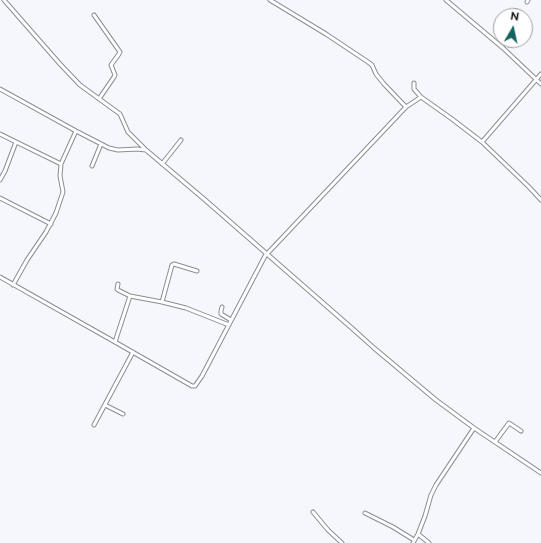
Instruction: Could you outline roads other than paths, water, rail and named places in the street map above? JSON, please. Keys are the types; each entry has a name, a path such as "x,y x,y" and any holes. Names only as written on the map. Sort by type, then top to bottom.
{"street":[{"path":"4,0 80,85 120,114 128,132 146,150 385,358 436,400 474,428 541,473"},
{"path":"270,0 326,34 368,62 384,84 406,107"},
{"path":"446,0 503,48 541,84"},
{"path":"94,15 120,53 111,65 114,77 99,99"},
{"path":"482,142 541,74"},
{"path":"414,83 414,89 421,97 482,142 541,200"},
{"path":"0,89 101,144 113,149 146,150"},
{"path":"0,277 194,387 202,376 266,254 406,107 421,97"},
{"path":"14,284 27,260 51,224 56,213 63,192 60,176 61,164 76,131"},
{"path":"0,134 61,164"},
{"path":"162,164 181,140"},
{"path":"0,180 16,142"},
{"path":"92,166 101,144"},
{"path":"0,198 51,224"},
{"path":"162,302 172,265 174,264 197,271"},
{"path":"118,284 118,290 130,296 186,308 229,325"},
{"path":"115,342 130,296"},
{"path":"222,307 222,314 231,320"},
{"path":"94,425 133,352"},
{"path":"105,405 123,414"},
{"path":"495,442 509,423 521,431"},
{"path":"365,513 393,527 413,542 418,534 431,495 436,485 474,428"},
{"path":"313,512 328,530 342,543"},
{"path":"418,534 430,543"}]}
